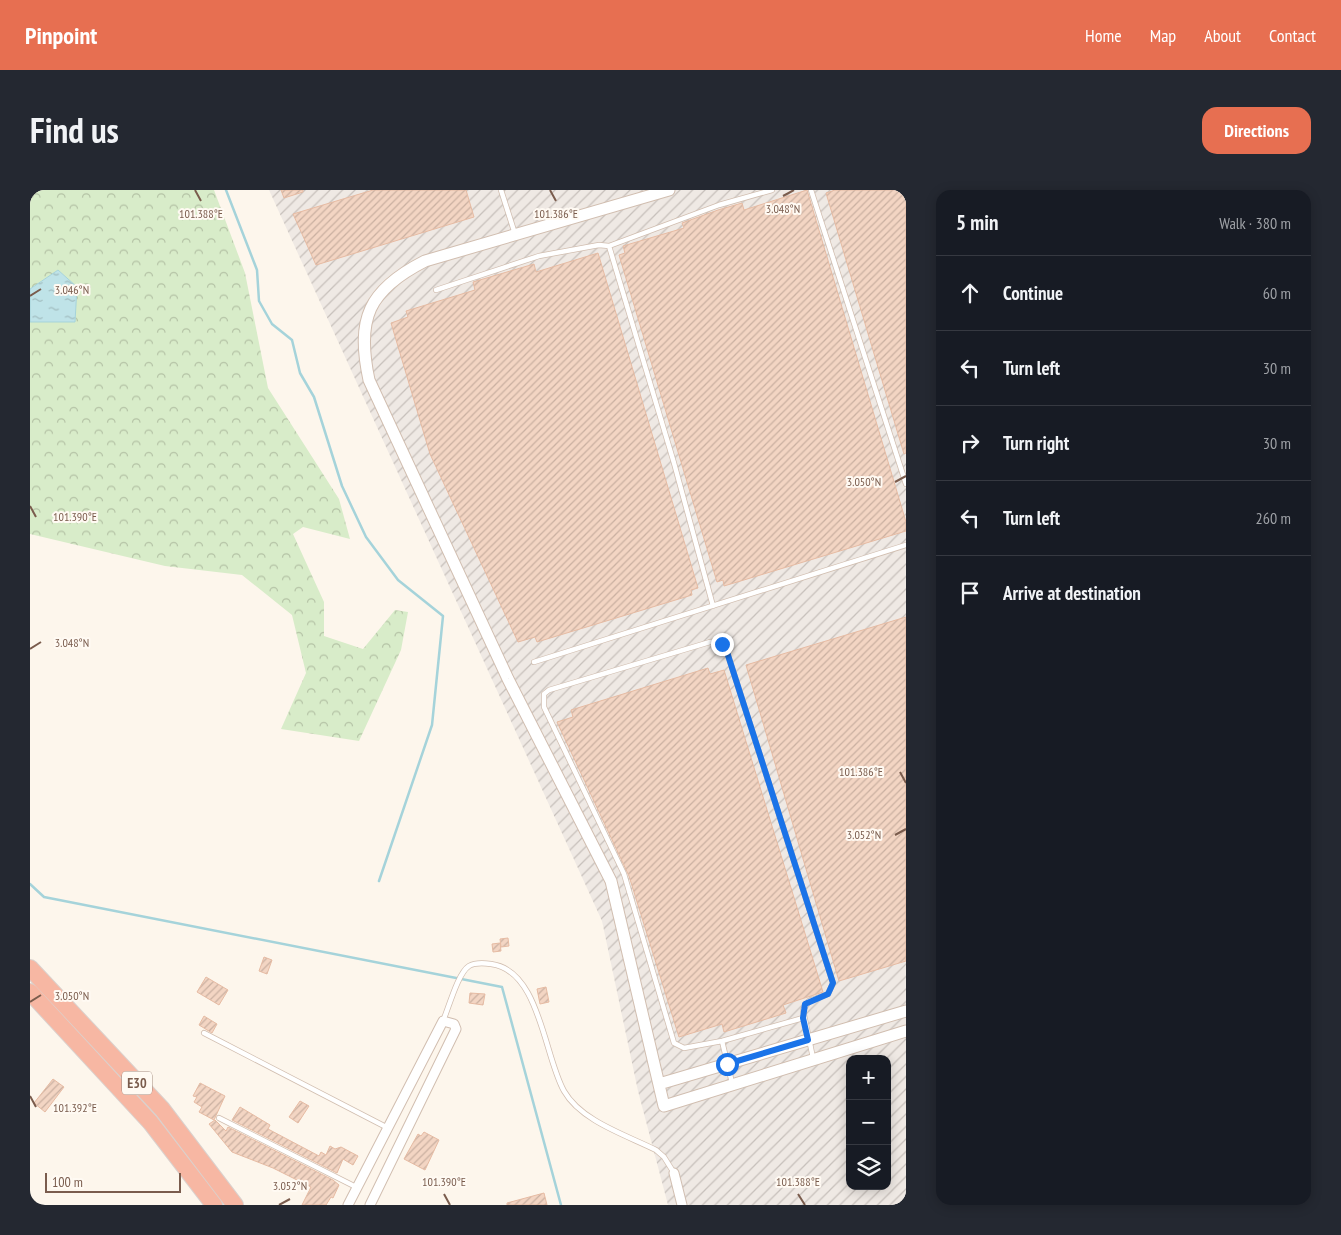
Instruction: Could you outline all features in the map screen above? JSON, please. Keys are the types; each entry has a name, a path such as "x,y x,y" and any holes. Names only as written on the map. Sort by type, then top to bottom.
{"highway":[{"name":"E30","path":"30,968 162,1109 235,1205"},
{"name":"E30","path":"30,992 151,1123 214,1205"}],"street":[{"path":"669,190 425,261 393,279 372,304 364,326 364,354 369,380 504,670 611,881 664,1106 906,1031"},
{"path":"659,1084 906,1010"},
{"path":"348,1205 386,1127 443,1021 454,1024 456,1029 370,1205"},
{"path":"674,1173 682,1205"}],"lane":[{"path":"501,190 516,236"},
{"path":"436,290 539,256 599,245 609,246 719,205 772,190"},
{"path":"811,190 906,484"},
{"path":"609,246 674,463 713,606"},
{"path":"534,662 906,545"},
{"path":"803,1018 722,1041 684,1048 674,1043 670,1037 624,874 544,706 544,694 549,690 710,642 718,641 726,649 833,983 828,994 805,1004 803,1018 814,1060"},
{"path":"443,1021 463,972 470,965 480,963 500,965 514,975 529,993 564,1091 592,1118 656,1150 664,1157 674,1173"},
{"path":"204,1033 386,1127"},
{"path":"722,1041 732,1084"},
{"path":"219,1118 356,1187"}],"shaded area":[{"path":"269,190 906,190 906,1205 668,1205 638,1091 602,921"}],"green space":[{"path":"30,190 214,190 245,273 268,388 339,499 350,539 303,527 293,534 324,602 324,636 363,649 395,610 408,612 401,650 359,741 281,729 306,673 292,615 242,575 165,566 30,534 30,322 75,322 77,287 58,270 30,289"}],"water":[{"path":"58,270 77,287 75,322 30,322 30,289"}],"building":[{"path":"281,190 303,190 303,192 284,198"},
{"path":"373,190 466,190 474,217 316,265 293,214"},
{"path":"807,190 906,522 906,531 724,586 723,580 717,582 619,255 625,253 623,246 684,228 682,223 718,210 742,203 744,210"},
{"path":"835,190 906,190 906,453 904,454 826,193"},
{"path":"598,253 698,588 691,590 692,595 537,642 535,637 518,642 430,454 391,323 408,317 406,311 475,290 473,282 534,264 536,272"},
{"path":"906,617 906,961 839,981 746,665"},
{"path":"708,668 710,674 724,670 823,992 783,1005 786,1013 724,1032 722,1024 679,1037 629,876 557,722 573,717 571,710"},
{"path":"508,938 509,946 501,947 500,939"},
{"path":"500,943 501,951 493,952 492,944"},
{"path":"264,957 272,960 267,974 259,971"},
{"path":"206,977 228,990 219,1005 197,992"},
{"path":"546,987 549,1002 540,1004 537,989"},
{"path":"470,993 485,994 483,1005 469,1003"},
{"path":"204,1016 217,1024 212,1033 199,1025"},
{"path":"53,1079 64,1087 45,1112 34,1103"},
{"path":"200,1083 225,1096 214,1120 199,1112 202,1107 194,1102 197,1097 193,1096"},
{"path":"300,1101 309,1106 298,1123 289,1117"},
{"path":"240,1107 270,1125 268,1129 319,1156 321,1152 326,1155 330,1146 335,1149 341,1147 358,1156 353,1165 343,1159 337,1173 232,1120"},
{"path":"215,1120 226,1131 228,1127 333,1180 339,1185 333,1198 331,1197 326,1205 302,1205 311,1187 273,1168 232,1152 209,1124"},
{"path":"424,1132 439,1140 425,1170 404,1159 418,1134 421,1136"},
{"path":"544,1193 547,1205 507,1205 507,1203"}],"waterway":[{"path":"226,190 257,270 259,301 272,324 292,340 300,373 314,397 342,486 366,537 398,580 443,616 432,725 379,881"},
{"path":"30,884 44,897 502,987 561,1205"}],"route":[{"path":"722,644 726,649 833,983 832,989 828,994 805,1004 803,1018 808,1040 727,1064"}]}
